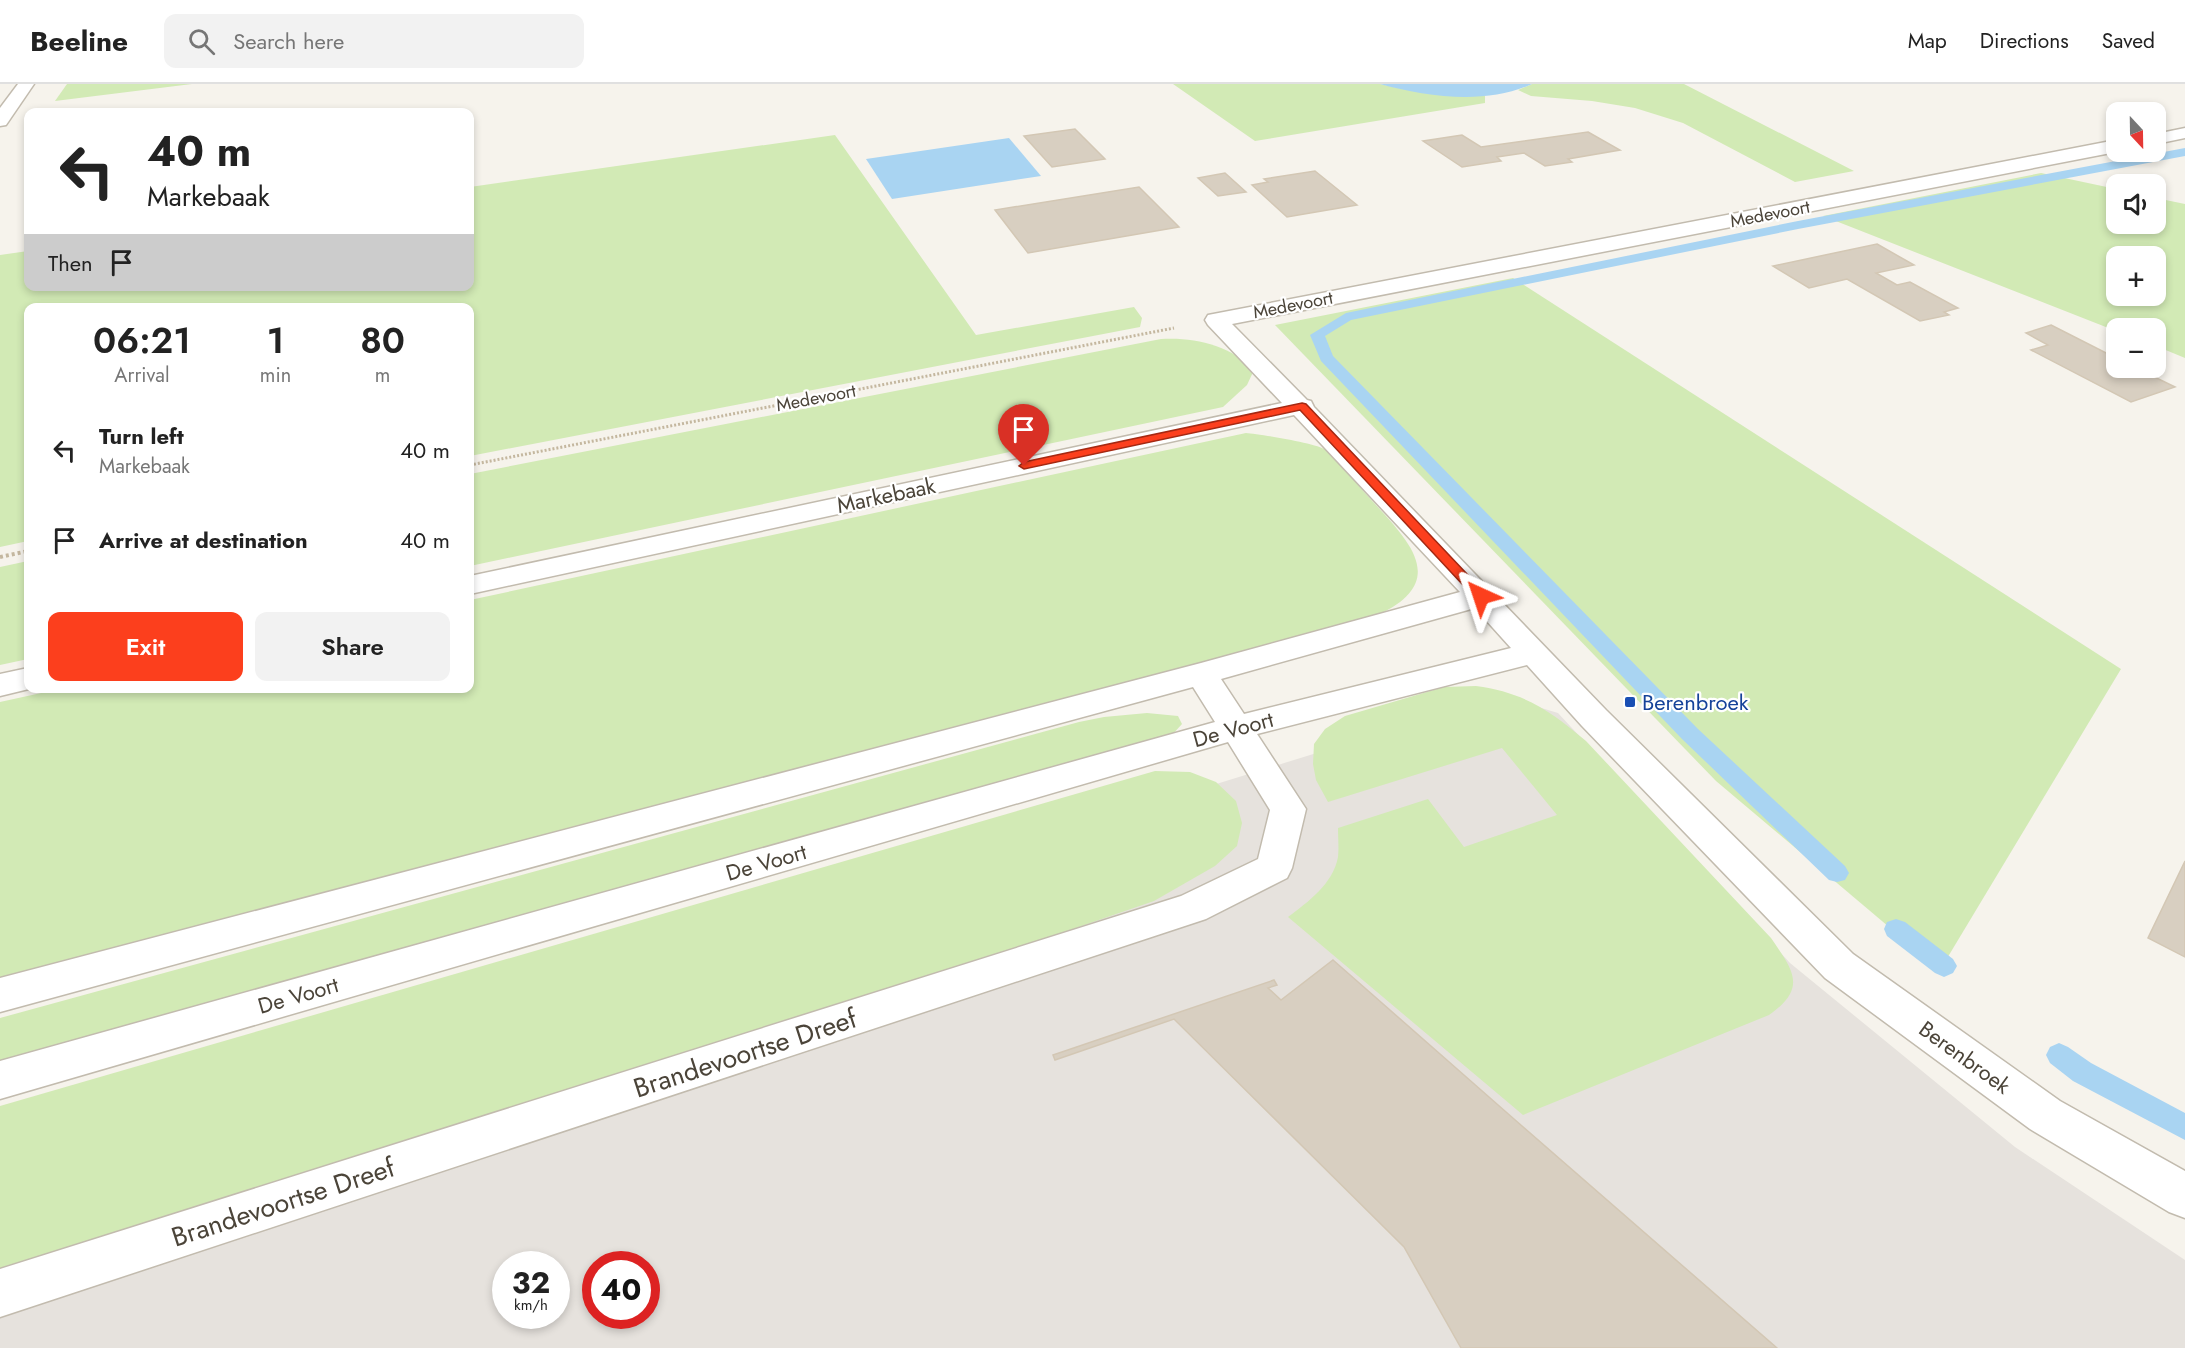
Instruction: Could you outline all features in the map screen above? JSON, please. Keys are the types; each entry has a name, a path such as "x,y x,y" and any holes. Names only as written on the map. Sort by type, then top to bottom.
{"street":[{"path":"0,121 26,84"},
{"path":"2166,137 2185,133"},
{"name":"Medevoort","path":"1216,320 2106,148"},
{"name":"Berenbroek","path":"1216,320 1302,406 1684,811 1839,966 2045,1115 2185,1196"},
{"name":"Markebaak","path":"474,584 1302,406"},
{"path":"0,995 1201,674 1481,596"},
{"name":"De Voort","path":"0,1080 1236,728 1534,653"},
{"name":"Brandevoortse Dreef","path":"0,1293 1193,908 1274,868 1288,809 1201,674"},
{"path":"0,686 24,680"}],"path":[{"name":"Medevoort","path":"474,464 1216,320"},
{"path":"0,557 24,552"}],"shaded area":[{"path":"1501,696 1558,713 1790,963 2015,1147 2185,1260 2185,1348 0,1348 0,1160"}],"green space":[{"path":"67,84 192,84 55,101"},
{"path":"1173,84 1380,84 1432,93 1485,96 1485,103 1255,141"},
{"path":"1532,84 1684,84 1854,171 1795,182 1683,123 1635,108 1592,101 1531,96 1518,90"},
{"path":"835,135 976,335 1134,307 1142,318 1140,327 474,455 474,303 24,303 24,542 0,547 0,255 24,252 24,291 474,291 474,186"},
{"path":"2041,173 2106,187 2106,234 2166,234 2166,200 2185,204 2185,358 2166,350 2166,318 2106,318 2106,327 1823,216"},
{"path":"1513,278 2121,669 1940,970 1716,781 1275,325"},
{"path":"1161,339 1186,339 1211,344 1234,354 1254,370 1247,385 1223,407 474,565 474,473"},
{"path":"1246,433 1287,439 1320,447 1330,453 1406,541 1415,557 1418,572 1414,587 1401,601 1378,615 0,985 0,702 41,693 474,693 474,599"},
{"path":"24,562 24,660 0,665 0,567"},
{"path":"1476,686 1508,693 1536,704 1586,741 1771,938 1793,978 1793,987 1789,996 1781,1005 1769,1015 1523,1115 1288,917 1319,892 1331,876 1338,857 1338,828 1428,799 1464,847 1557,815 1502,748 1328,802 1316,780 1313,764 1314,744 1325,729 1345,716 1444,687"},
{"path":"1147,713 1178,716 1182,724 1171,736 0,1067 0,1018 1079,722"},
{"path":"1155,771 1190,772 1216,782 1236,801 1242,823 1237,846 1215,866 1154,901 1064,932 0,1269 0,1106"}],"water":[{"path":"1380,84 1532,84 1496,95 1457,97 1398,89"},
{"path":"1009,138 1041,176 892,199 866,159"}],"building":[{"path":"1075,129 1105,159 1052,167 1024,136"},
{"path":"1588,132 1620,150 1568,159 1572,162 1545,166 1524,153 1497,157 1501,161 1462,167 1423,141 1462,135 1481,147"},
{"path":"1315,171 1357,205 1287,217 1252,185 1268,182 1264,179"},
{"path":"1225,173 1246,192 1218,196 1198,178"},
{"path":"1139,187 1179,227 1028,253 995,210"},
{"path":"1877,244 1914,265 1876,273 1897,285 1910,282 1958,308 1944,312 1949,315 1920,321 1847,279 1809,288 1773,266"},
{"path":"2051,325 2106,353 2106,378 2157,378 2175,387 2131,402 2031,350 2048,345 2026,333"},
{"path":"2185,861 2185,957 2148,938"},
{"path":"1333,960 1777,1348 1461,1348 1404,1247 1174,1019 1055,1060 1053,1055 1274,980 1277,985 1268,988 1281,1000"}],"waterway":[{"path":"1837,873 1690,734 1326,358 1317,335 1346,317 1798,225 2185,152"},
{"path":"1896,929 1944,966"},
{"path":"2059,1055 2082,1072 2185,1127"}],"place":[{"name":"Berenbroek","path":"1630,702"}],"route":[{"path":"1024,466 1302,406 1481,596"}]}
